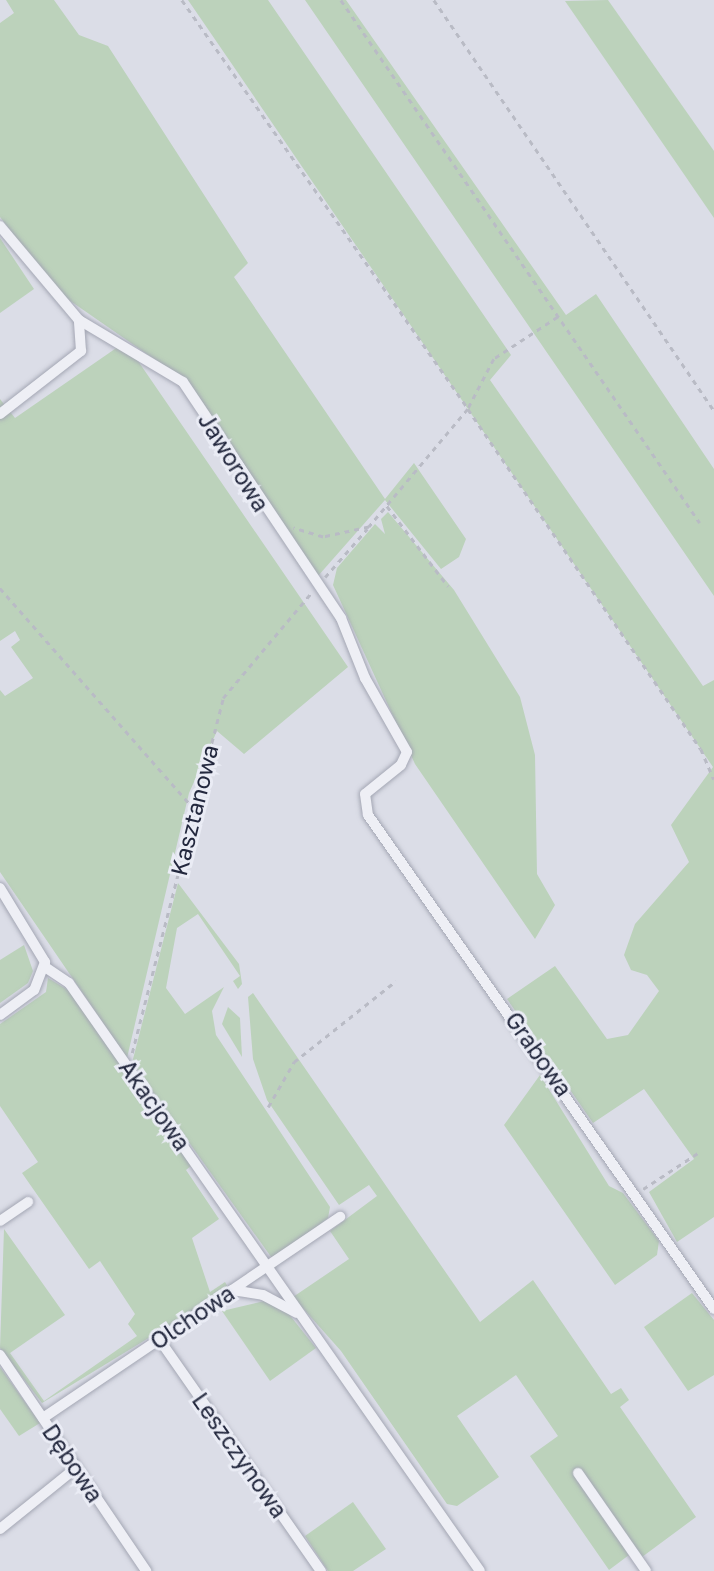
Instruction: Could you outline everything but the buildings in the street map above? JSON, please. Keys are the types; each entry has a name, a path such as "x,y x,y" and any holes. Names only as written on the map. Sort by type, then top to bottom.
{"street":[{"name":"Jaworowa","path":"0,226 79,320 183,382 318,584 407,752 363,802"},
{"path":"0,414 81,351 79,320"},
{"name":"Grabowa","path":"363,802 714,1309"},
{"path":"0,888 42,949 45,967 34,990 0,1014"},
{"name":"Akacjowa","path":"45,967 69,983 480,1571"},
{"path":"0,1221 28,1202"},
{"name":"Olchowa","path":"43,1418 340,1217"},
{"name":"Akacjowa","path":"232,1290 278,1301 310,1326"},
{"name":"Leszczynowa","path":"159,1339 321,1571"},
{"name":"Dębowa","path":"0,1355 146,1571"},
{"path":"0,1529 76,1468"},
{"path":"578,1473 646,1571"}],"path":[{"path":"182,0 468,409 701,749 714,779"},
{"path":"341,0 700,523"},
{"path":"433,0 714,410"},
{"name":"Kasztanowa","path":"128,1067 223,698 468,409 494,359 559,317"},
{"path":"387,506 448,586"},
{"path":"289,527 323,537 369,527"},
{"path":"0,588 194,809"},
{"path":"268,1107 294,1062 396,981"},
{"path":"635,1194 698,1153"}],"green space":[{"path":"6,0 54,0 79,35 108,46 248,263 234,277 385,499 414,463 466,539 459,557 441,569 385,500 318,576 190,384 56,291 0,217 0,23 14,13"},
{"path":"188,0 268,0 511,355 490,380 703,686 714,680 714,1217 677,1242 649,1192 694,1159 644,1089 593,1123 507,999 555,966 607,1039 628,1035 659,991 647,975 631,970 624,955 635,924 689,862 671,825 713,767"},
{"path":"305,0 346,0 566,315 596,294 714,469 714,596"},
{"path":"608,0 714,151 714,218 565,1"},
{"path":"0,238 34,289 0,313"},
{"path":"125,342 348,667 244,754 217,731 189,793 127,1058 0,872 0,690 5,696 33,678 11,647 20,640 15,631 0,641 0,399 15,418"},
{"path":"388,512 454,590 520,697 535,755 537,874 555,905 535,939 415,764 333,585 337,568 375,524 385,534 381,519"},
{"path":"178,883 239,964 242,984 238,989 233,981 240,976 198,914 177,928 166,988 185,1014 224,987 212,1011 216,1035 330,1207 328,1218 274,1261 132,1063"},
{"path":"24,945 33,971 28,983 0,1003 0,960"},
{"path":"48,978 73,993 192,1165 186,1170 219,1219 192,1238 210,1292 225,1282 229,1289 42,1403 0,1348 4,1229 65,1315 10,1353 44,1401 137,1336 128,1324 135,1314 100,1261 89,1269 22,1173 38,1162 0,1106 0,1024 46,992"},
{"path":"253,993 480,1322 533,1280 611,1394 621,1388 629,1400 620,1407 696,1517 642,1557 637,1549 609,1570 530,1456 558,1436 516,1375 457,1416 499,1477 457,1506 447,1504 341,1351 293,1297 349,1259 330,1231 377,1196 369,1185 339,1205 267,1100 253,1059 248,997"},
{"path":"228,1007 240,1018 242,1057 222,1024"},
{"path":"540,1075 609,1186 623,1193 659,1241 657,1255 615,1285 504,1125"},
{"path":"692,1293 714,1320 714,1375 688,1391 644,1327"},
{"path":"264,1301 284,1308 316,1348 270,1381 222,1311"},
{"path":"0,1367 40,1423 19,1436 0,1409"},
{"path":"353,1502 386,1549 353,1571 328,1571 305,1536"}]}
